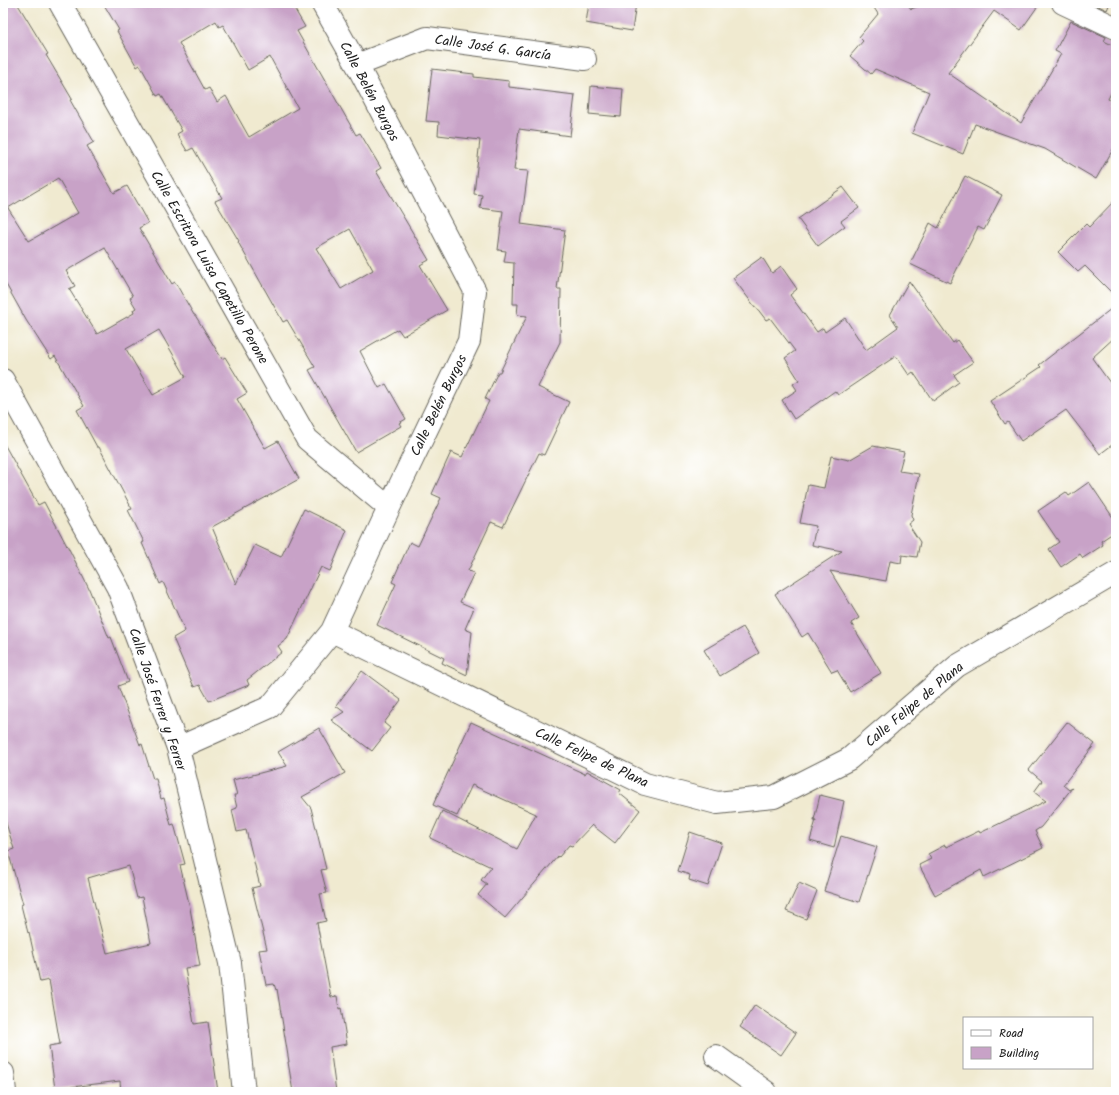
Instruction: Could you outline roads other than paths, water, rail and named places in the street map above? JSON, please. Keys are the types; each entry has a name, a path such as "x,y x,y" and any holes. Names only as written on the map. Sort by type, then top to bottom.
{"street":[{"name":"Calle Escritora Luisa Capetillo Perone","path":"60,3 307,439 389,508"},
{"name":"Calle Belén Burgos","path":"178,748 270,707 332,631 469,341 475,291 357,65 322,3"},
{"path":"1063,3 1116,28"},
{"name":"Calle José G. García","path":"357,65 427,38 585,59"},
{"name":"Calle José Ferrer y Ferrer","path":"3,380 118,588 178,748 230,963 244,1092"},
{"name":"Calle Felipe de Plana","path":"332,631 645,784 717,803 774,797 849,759 957,666 1116,573"},
{"path":"716,1056 766,1092"},
{"path":"3,1073 5,1092"}]}
